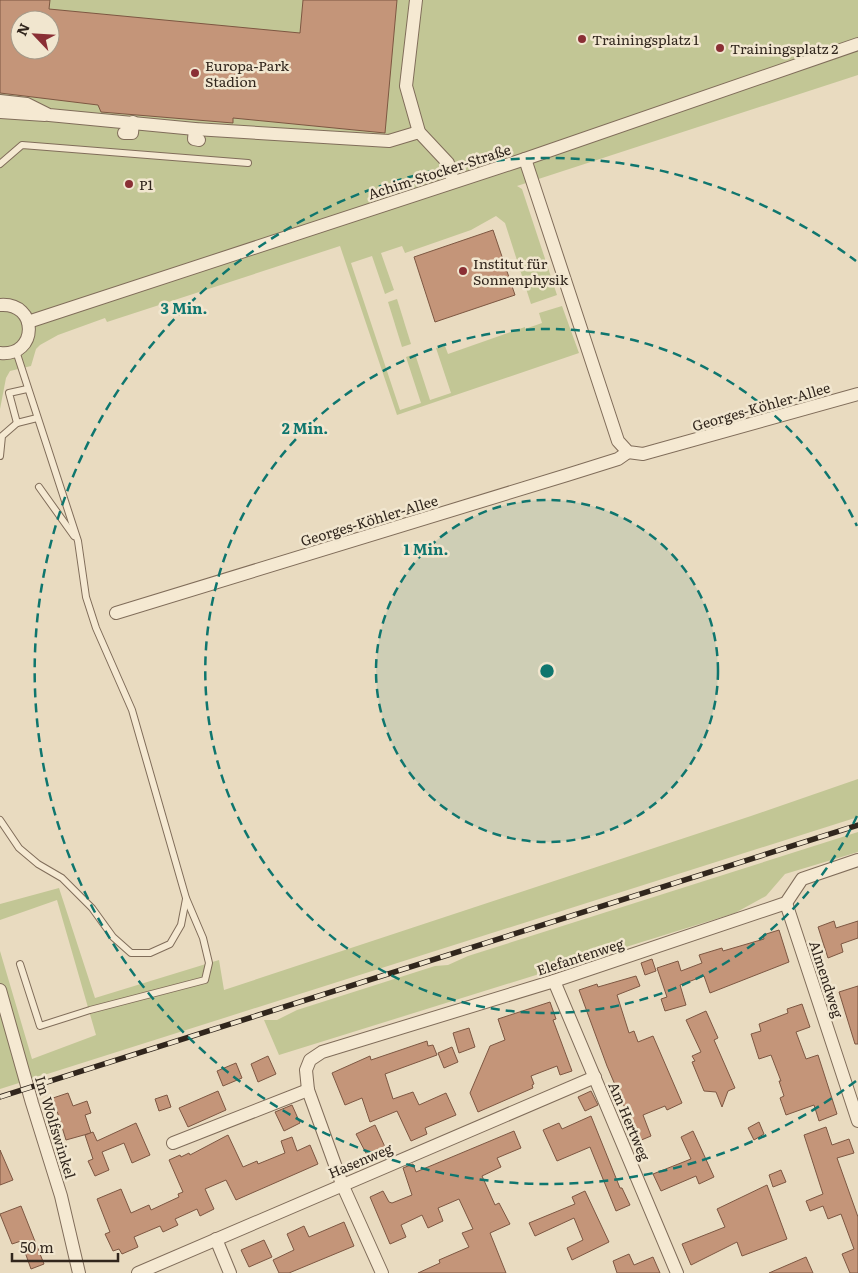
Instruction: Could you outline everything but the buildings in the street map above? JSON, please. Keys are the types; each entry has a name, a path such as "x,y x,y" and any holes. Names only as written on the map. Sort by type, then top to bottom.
{"street":[{"path":"416,0 406,86 420,132 448,163 453,181"},
{"name":"Achim-Stocker-Straße","path":"28,322 453,181 525,159 858,44"},
{"path":"0,101 27,104 49,115"},
{"path":"0,112 133,122 197,135 389,142 420,132"},
{"path":"124,132 132,133 133,122"},
{"path":"525,159 618,441 628,452"},
{"path":"0,305 15,307 24,313 28,322 27,339 16,351 0,354"},
{"name":"Georges-Köhler-Allee","path":"116,613 567,476 618,459 628,452 644,454 858,394"},
{"path":"786,903 802,879 858,860"},
{"name":"Elefantenweg","path":"308,1090 306,1070 310,1060 322,1052 554,981 786,903"},
{"name":"Almendweg","path":"786,903 858,1121"},
{"name":"Am Hertweg","path":"554,981 677,1273"},
{"name":"Im Wolfswinkel","path":"0,990 32,1103 62,1196 79,1273"},
{"name":"Hasenweg","path":"138,1273 595,1077"},
{"path":"173,1143 308,1090 342,1184 382,1273"},
{"path":"216,1239 230,1273"}],"lane":[{"path":"0,164 22,145 248,163"},
{"path":"16,351 78,541 86,597 96,628 132,710 186,898 203,938 209,962 205,980 90,1010 40,1026 20,964"},
{"path":"16,423 9,393 27,389"},
{"path":"0,456 2,436 16,423 37,418"},
{"path":"39,487 78,541"},
{"path":"0,820 19,848 38,864 62,878 92,908 113,938 131,953 150,953 170,944 181,925 186,898"}],"green space":[{"path":"0,0 858,0 858,75 517,186 522,189 557,295 531,304 505,223 496,216 471,230 405,253 402,246 381,253 394,290 385,294 372,256 351,263 400,410 421,403 406,357 415,354 430,400 451,393 436,348 445,346 448,354 525,327 525,329 542,323 539,313 562,306 579,353 397,415 340,246 107,322 105,318 58,335 36,349 31,366 10,371 6,378 0,409"},
{"path":"397,299 411,344 402,347 388,302"},
{"path":"858,779 858,817 0,1089 0,951 32,1059 96,1035 57,900 0,920 0,904 59,888 95,998 219,960 224,990"},
{"path":"858,832 858,852 785,874 766,896 735,913 279,1055 264,1020 277,1020 297,1010 435,966 448,965 468,956"}],"railway":[{"path":"0,1097 858,825"}],"place":[{"name":"Trainingsplatz 1","path":"582,39"},
{"name":"Trainingsplatz 2","path":"720,48"},
{"name":"Europa-Park Stadion","path":"195,73"},
{"name":"P1","path":"129,184"},
{"name":"Institut für Sonnenphysik","path":"463,271"}]}
